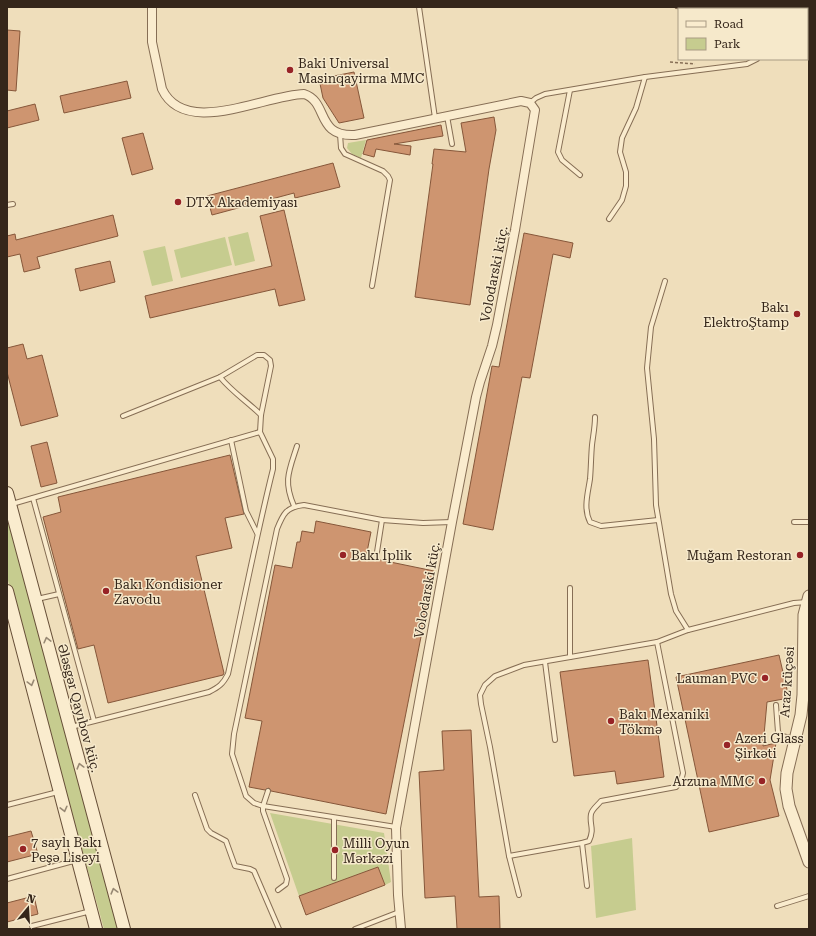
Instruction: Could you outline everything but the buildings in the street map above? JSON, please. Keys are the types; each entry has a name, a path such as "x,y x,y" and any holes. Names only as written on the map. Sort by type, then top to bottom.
{"main road":[{"name":"Ələsgər Qayıbov küç.","path":"9,499 69,728 124,929"},
{"path":"7,591 96,929"}],"street":[{"path":"152,7 152,42 162,90 165,96 176,107 196,113 213,112 304,94 313,99 327,125 340,134 355,135 522,101 530,103"},
{"name":"Volodarski küç.","path":"401,929 396,828 452,522 478,390 496,332 515,230 534,115 533,106 530,103"},
{"name":"Araz küçəsi","path":"808,599 804,615 803,695 796,739 787,773 787,797 789,806 805,842 809,862"}],"lane":[{"path":"419,7 436,118"},
{"path":"530,103 536,98 545,94 645,77 747,64 755,60"},
{"path":"609,219 622,200 626,186 626,172 620,152 622,138 627,124 636,108 645,77"},
{"path":"570,90 558,152 562,160 580,175"},
{"path":"447,116 452,144"},
{"path":"340,134 341,148 346,154 383,171 390,180 372,286"},
{"path":"7,205 13,204"},
{"path":"665,281 652,327 647,368 654,439 656,505 671,594 676,611 688,630"},
{"path":"69,728 209,692 220,687 224,683 228,674 257,533 273,469 273,459 260,432 261,415 272,366 270,360 264,355 257,355 220,377 123,416"},
{"path":"220,377 236,394 250,404 261,415"},
{"path":"595,418 590,480 586,498 588,518 590,522 602,526 658,520"},
{"path":"9,499 33,498 260,432"},
{"path":"231,440 246,511 257,533"},
{"path":"294,506 287,485 297,446"},
{"path":"33,498 94,721"},
{"path":"396,828 263,806 254,803 246,796 232,754 233,744 277,529 286,511 294,506 304,504 382,520 423,523 452,522"},
{"path":"377,552 382,520"},
{"path":"794,522 809,522"},
{"path":"570,588 570,657"},
{"path":"36,599 59,594"},
{"path":"519,895 509,856 480,695 485,685 495,676 524,665 658,642 688,630 808,599"},
{"path":"509,856 589,841 593,833 591,814 594,808 601,801 676,787 681,781 683,773 658,642"},
{"path":"545,662 555,740"},
{"path":"776,705 778,732 782,736 796,739"},
{"path":"268,791 263,806 264,815 287,879 286,884 278,890"},
{"path":"7,805 60,792"},
{"path":"195,794 207,829 211,833 226,841 235,866 254,871 279,929"},
{"path":"334,818 334,878"},
{"path":"582,843 587,886"},
{"path":"7,879 77,860"},
{"path":"777,906 809,896"},
{"path":"32,926 91,911"},
{"path":"355,929 399,912"}],"path":[{"path":"670,62 700,64"}],"green space":[{"path":"366,140 361,158 352,154 347,148 348,143"},
{"path":"248,232 255,261 235,266 228,237"},
{"path":"225,237 232,265 181,278 174,250"},
{"path":"165,246 173,281 152,286 143,251"},
{"path":"7,518 119,929 104,929 7,577"},
{"name":"Milli Oyun Mərkəzi","path":"270,813 384,833 391,882 385,885 378,867 299,896"},
{"path":"632,838 636,910 596,918 591,846"}],"place":[{"name":"Baki Universal Masinqayirma MMC","path":"290,70"},
{"name":"DTX Akademiyası","path":"178,202"},
{"name":"Bakı ElektroŞtamp","path":"797,314"},
{"name":"Bakı İplik","path":"343,555"},
{"name":"Muğam Restoran","path":"800,555"},
{"name":"Bakı Kondisioner Zavodu","path":"106,591"},
{"name":"Lauman PVC","path":"765,678"},
{"name":"Bakı Mexaniki Tökmə","path":"611,721"},
{"name":"Azeri Glass Şirkəti","path":"727,745"},
{"name":"Arzuna MMC","path":"762,781"},
{"name":"7 saylı Bakı Peşə Liseyi","path":"23,849"},
{"name":"Milli Oyun Mərkəzi","path":"335,850"}]}
